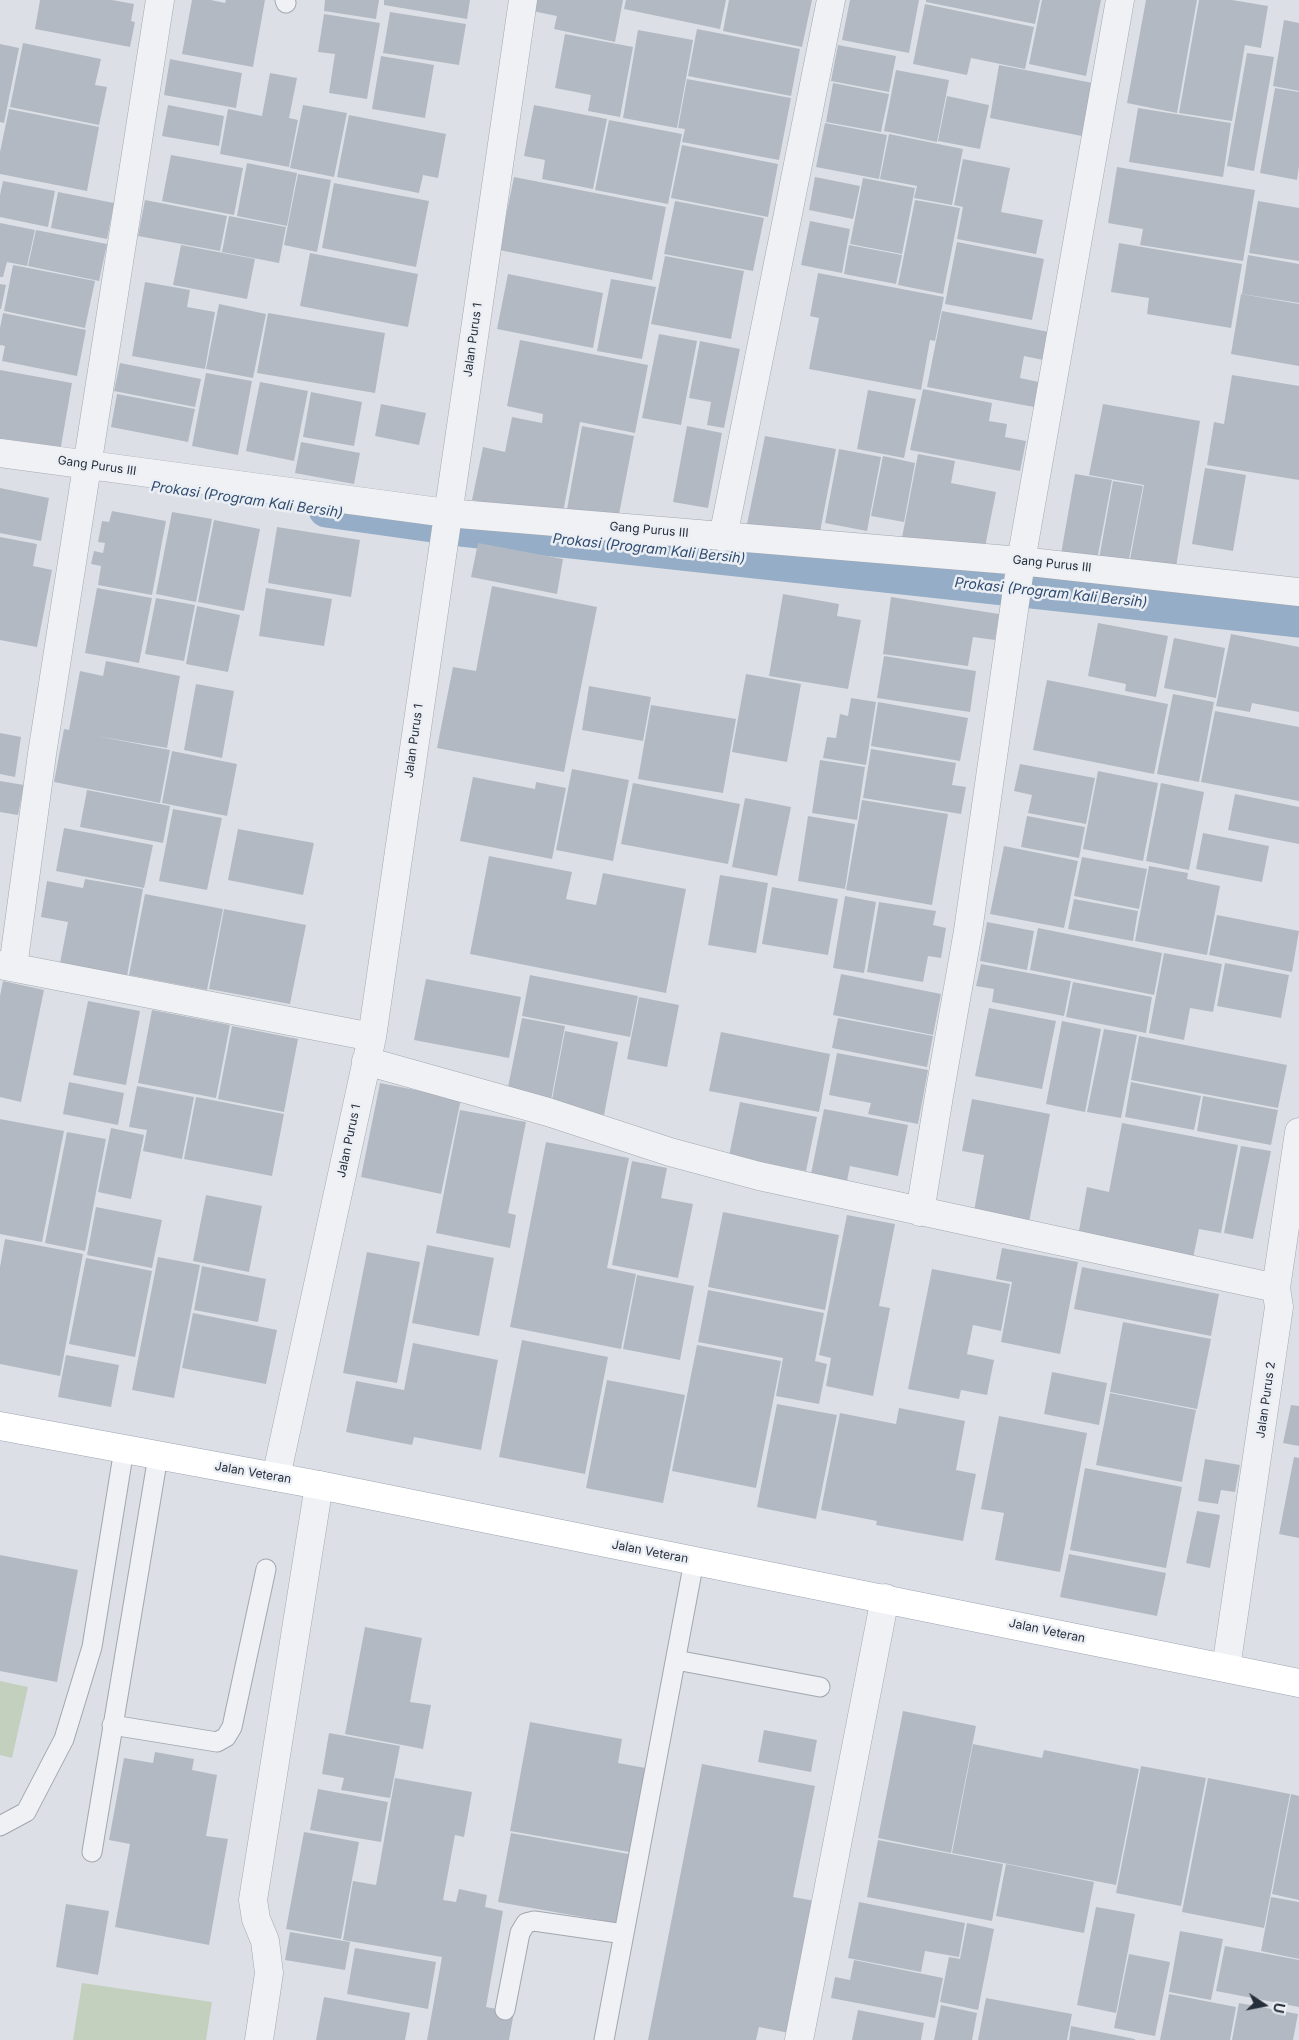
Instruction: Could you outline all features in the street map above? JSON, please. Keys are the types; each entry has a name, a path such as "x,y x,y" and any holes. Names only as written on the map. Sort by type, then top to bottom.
{"main road":[{"name":"Jalan Veteran","path":"0,1426 319,1485 1299,1683"}],"street":[{"path":"160,0 42,754 6,966 369,1049 548,1112 670,1152 742,1172 920,1212 1285,1302"},
{"name":"Jalan Purus 1","path":"276,1477 369,1049 523,0"},
{"path":"723,537 831,0"},
{"path":"920,1212 938,1096 968,931 1020,568 1120,0"},
{"name":"Gang Purus III","path":"0,453 85,476 447,517 723,537 1020,568 1299,592"},
{"name":"Jalan Purus 2","path":"1226,1668 1285,1302 1299,1132"},
{"path":"259,2040 269,1973 265,1941 256,1919 253,1900 319,1485"},
{"path":"799,2040 885,1598"}],"lane":[{"path":"0,1826 26,1812 64,1739 92,1647 124,1450"},
{"path":"92,1852 158,1456"},
{"path":"604,2040 694,1561"},
{"path":"112,1724 217,1742 226,1738 232,1727 266,1569"},
{"path":"676,1660 820,1687"},
{"path":"505,2010 520,1933 526,1923 534,1921 624,1934"}],"green space":[{"path":"0,1681 28,1687 12,1758 0,1755"},
{"path":"82,1983 212,2002 206,2040 73,2040"}],"building":[{"path":"40,0 112,0 134,4 131,21 135,22 130,47 35,29"},
{"path":"192,0 211,0 225,3 226,0 265,0 253,67 182,54"},
{"path":"325,0 379,0 376,19 324,11"},
{"path":"384,0 470,0 467,19 384,5"},
{"path":"534,0 623,0 615,42 554,29 557,16 532,11"},
{"path":"626,0 726,0 720,29 624,9"},
{"path":"729,0 812,0 802,47 723,31"},
{"path":"850,0 919,0 909,53 842,40"},
{"path":"926,0 1040,0 1035,24 926,2"},
{"path":"1042,0 1101,0 1086,76 1029,64"},
{"path":"1146,0 1197,0 1177,113 1127,103"},
{"path":"1199,0 1232,0 1268,6 1261,48 1245,45 1232,121 1179,113"},
{"path":"925,4 1034,27 1025,69 971,58 967,75 913,64"},
{"path":"390,12 466,24 459,65 383,53"},
{"path":"324,14 380,23 367,99 329,93 335,54 318,52"},
{"path":"1284,20 1299,23 1299,91 1273,86"},
{"path":"697,29 800,49 791,96 688,76"},
{"path":"638,30 693,40 677,128 623,118"},
{"path":"565,34 633,47 620,117 588,111 591,95 555,88"},
{"path":"23,43 101,59 95,85 107,87 99,125 10,107"},
{"path":"0,44 19,48 4,123 0,122"},
{"path":"838,45 896,56 889,92 831,81"},
{"path":"1247,53 1274,57 1254,171 1227,166"},
{"path":"381,56 434,65 425,118 372,109"},
{"path":"170,59 242,73 236,108 164,95"},
{"path":"999,65 1093,83 1082,136 990,118"},
{"path":"896,70 949,80 937,142 884,131"},
{"path":"270,73 297,78 289,118 298,120 289,167 220,154 228,109 262,116"},
{"path":"687,79 791,98 779,160 682,142 685,129 678,128"},
{"path":"833,83 889,94 881,132 826,122"},
{"path":"1275,88 1299,92 1299,166 1297,180 1260,173"},
{"path":"947,96 989,105 980,149 938,141"},
{"path":"168,105 224,116 219,146 162,136"},
{"path":"303,105 347,113 334,177 290,168"},
{"path":"534,105 607,119 593,189 542,179 545,160 524,156"},
{"path":"1138,108 1231,123 1223,177 1129,162"},
{"path":"9,109 99,127 87,191 0,174 0,152"},
{"path":"349,115 446,134 438,178 423,175 419,193 337,177"},
{"path":"609,120 682,134 668,204 595,190"},
{"path":"825,123 887,135 879,179 816,167"},
{"path":"889,134 963,149 952,205 914,198 917,186 880,179"},
{"path":"682,145 778,164 768,217 671,198"},
{"path":"171,155 243,168 234,215 162,201"},
{"path":"963,159 1010,168 1001,212 1043,220 1036,254 957,239 963,207 954,205"},
{"path":"247,163 297,173 287,226 237,216"},
{"path":"1117,167 1255,190 1243,261 1140,245 1143,229 1108,223"},
{"path":"298,174 331,180 317,252 284,245"},
{"path":"514,177 666,207 652,280 499,250"},
{"path":"815,177 860,186 853,219 809,210"},
{"path":"863,178 915,188 902,254 850,244"},
{"path":"3,181 55,191 48,227 0,217 0,195"},
{"path":"334,183 429,201 416,267 322,248"},
{"path":"58,192 114,203 107,239 51,228"},
{"path":"145,200 227,216 220,251 138,236"},
{"path":"915,200 960,208 943,294 898,285"},
{"path":"675,201 764,218 753,271 664,254"},
{"path":"1258,201 1299,208 1299,261 1249,253"},
{"path":"229,216 286,227 279,263 222,252"},
{"path":"810,221 850,229 842,273 801,265"},
{"path":"0,223 35,230 27,266 7,262 3,277 0,277"},
{"path":"36,230 107,244 99,281 28,266"},
{"path":"957,242 1044,259 1032,320 945,304"},
{"path":"1119,243 1242,264 1231,328 1147,314 1149,298 1111,292"},
{"path":"181,245 255,259 247,299 173,285"},
{"path":"849,245 902,255 896,284 844,274"},
{"path":"310,253 418,274 408,327 300,306"},
{"path":"1248,255 1299,264 1299,303 1242,294"},
{"path":"665,256 744,271 731,339 651,324"},
{"path":"13,265 95,281 85,328 4,311"},
{"path":"818,273 944,297 935,341 930,340 921,390 809,369 819,318 810,316"},
{"path":"508,274 603,293 593,348 497,329"},
{"path":"611,279 656,287 642,359 597,351"},
{"path":"145,282 190,290 187,307 215,312 205,369 132,356"},
{"path":"0,284 6,285 1,309 0,309"},
{"path":"1241,294 1299,304 1299,366 1231,354"},
{"path":"219,304 266,314 253,378 206,369"},
{"path":"942,311 1049,332 1043,360 1024,356 1020,378 1039,382 1034,407 927,387"},
{"path":"3,313 86,330 77,376 2,361 5,346 0,345 0,328"},
{"path":"268,313 385,333 375,393 257,373"},
{"path":"659,334 697,341 681,425 642,418"},
{"path":"520,340 648,365 635,433 580,422 562,518 472,500 483,447 505,452 512,417 542,423 543,414 507,406"},
{"path":"700,341 740,349 724,428 707,425 711,402 689,398"},
{"path":"120,363 201,379 195,407 114,391"},
{"path":"0,370 72,383 60,452 0,442"},
{"path":"206,373 252,381 238,455 192,446"},
{"path":"1232,375 1299,386 1299,480 1207,465 1214,422 1224,424"},
{"path":"260,382 308,391 294,461 246,451"},
{"path":"923,389 992,403 989,421 1007,424 1005,437 1026,441 1020,471 910,450"},
{"path":"868,390 916,399 904,458 857,449"},
{"path":"311,392 362,402 354,446 303,437"},
{"path":"117,394 195,409 188,442 111,427"},
{"path":"381,404 426,413 419,445 375,436"},
{"path":"1103,404 1200,421 1175,573 1129,565 1144,485 1089,475"},
{"path":"582,426 634,436 617,525 566,515"},
{"path":"687,426 722,433 708,508 673,502"},
{"path":"765,436 836,449 818,542 746,529"},
{"path":"301,442 360,453 354,484 295,473"},
{"path":"839,449 881,457 867,531 825,523"},
{"path":"918,454 955,461 951,483 996,492 985,547 954,541 952,553 901,543"},
{"path":"883,456 915,463 904,522 871,516"},
{"path":"1205,468 1246,475 1233,551 1192,544"},
{"path":"1075,474 1112,480 1097,560 1061,554"},
{"path":"1113,481 1143,486 1128,564 1099,559"},
{"path":"0,488 49,498 41,541 0,533"},
{"path":"112,511 166,521 152,595 98,585 101,566 91,564 94,551 103,553 105,543 98,542 102,521 109,522"},
{"path":"172,512 212,519 196,602 156,594"},
{"path":"214,520 260,529 244,611 198,602"},
{"path":"277,527 360,540 351,597 268,583"},
{"path":"0,537 37,544 33,566 52,570 37,647 0,640"},
{"path":"478,543 563,559 557,594 471,577"},
{"path":"492,586 597,607 564,772 437,748 453,667 476,671"},
{"path":"97,588 152,598 139,663 85,653"},
{"path":"266,588 332,599 324,646 259,636"},
{"path":"783,594 839,604 837,616 861,620 848,689 769,676"},
{"path":"891,597 999,614 995,640 973,637 968,666 883,654"},
{"path":"156,598 195,605 184,661 145,654"},
{"path":"197,606 240,615 228,672 186,664"},
{"path":"1098,623 1168,636 1156,697 1125,691 1126,684 1088,676"},
{"path":"1231,634 1299,647 1299,712 1252,703 1250,712 1216,706"},
{"path":"1174,638 1225,648 1216,698 1164,688"},
{"path":"884,656 976,671 970,712 877,698"},
{"path":"106,661 180,676 167,748 96,736 170,750 160,803 54,782 64,729 69,730 80,671 103,676"},
{"path":"746,674 801,684 787,762 732,752"},
{"path":"1047,680 1168,704 1154,774 1033,750"},
{"path":"196,684 234,691 222,758 184,750"},
{"path":"589,686 651,697 643,741 582,730"},
{"path":"1173,694 1214,702 1199,782 1157,774"},
{"path":"851,698 876,702 866,765 823,758 827,737 836,738 840,714 848,716"},
{"path":"878,702 968,718 960,761 871,746"},
{"path":"651,705 736,719 723,793 638,779"},
{"path":"1215,711 1299,727 1299,801 1201,782"},
{"path":"0,733 21,737 15,777 0,774"},
{"path":"871,749 956,763 952,785 966,787 961,814 863,798"},
{"path":"172,751 237,764 227,816 162,803"},
{"path":"820,760 865,767 857,820 812,813"},
{"path":"1020,764 1095,778 1086,824 1028,813 1032,795 1014,791"},
{"path":"572,769 629,780 613,861 556,850"},
{"path":"1098,771 1158,783 1143,861 1083,849"},
{"path":"473,777 535,789 536,782 566,788 552,859 460,841"},
{"path":"0,781 24,785 18,815 0,812"},
{"path":"633,783 740,804 728,864 621,844"},
{"path":"1161,783 1204,792 1189,870 1146,861"},
{"path":"87,790 170,806 163,843 80,827"},
{"path":"1235,794 1299,807 1299,844 1228,830"},
{"path":"745,798 791,807 777,876 732,867"},
{"path":"862,800 948,814 932,905 846,890"},
{"path":"173,809 222,818 207,890 159,881"},
{"path":"808,816 855,824 845,889 798,881"},
{"path":"1027,816 1085,827 1079,858 1021,847"},
{"path":"64,828 153,845 144,888 56,871"},
{"path":"238,829 314,843 303,895 228,880"},
{"path":"1203,833 1269,846 1262,882 1196,869"},
{"path":"1004,846 1078,861 1064,928 990,914"},
{"path":"489,856 572,872 566,899 596,905 603,873 686,889 666,993 470,954"},
{"path":"1082,857 1147,869 1139,909 1074,896"},
{"path":"1149,866 1188,873 1187,879 1220,886 1207,955 1135,941"},
{"path":"720,875 768,883 756,953 708,945"},
{"path":"85,879 143,889 127,976 60,963 68,922 41,917 47,881 83,888"},
{"path":"772,887 838,899 828,955 762,944"},
{"path":"145,894 223,909 207,990 129,975"},
{"path":"845,896 876,902 864,973 833,968"},
{"path":"1074,899 1138,911 1133,941 1068,929"},
{"path":"879,902 936,911 933,925 946,928 941,958 928,956 923,982 867,972"},
{"path":"224,909 306,925 290,1004 209,989"},
{"path":"1217,915 1299,931 1292,972 1209,955"},
{"path":"987,922 1034,931 1027,970 980,961"},
{"path":"1038,928 1162,953 1154,995 1030,970"},
{"path":"1164,953 1222,964 1213,1012 1190,1008 1184,1040 1149,1033"},
{"path":"1225,963 1289,975 1281,1018 1217,1006"},
{"path":"981,964 1071,981 1064,1016 992,1002 994,989 976,986"},
{"path":"841,974 941,994 933,1035 833,1015"},
{"path":"530,975 638,996 630,1037 522,1016"},
{"path":"426,979 521,997 509,1058 414,1040"},
{"path":"3,981 44,990 21,1102 0,1097 0,996"},
{"path":"1073,982 1152,997 1146,1033 1066,1017"},
{"path":"639,997 679,1005 667,1067 627,1059"},
{"path":"88,1001 140,1011 126,1085 73,1075"},
{"path":"989,1008 1056,1021 1042,1089 975,1076"},
{"path":"152,1010 230,1025 216,1098 138,1083"},
{"path":"522,1018 565,1026 551,1100 507,1092"},
{"path":"838,1018 933,1036 927,1067 832,1048"},
{"path":"1062,1021 1101,1029 1085,1112 1046,1104"},
{"path":"232,1026 298,1039 284,1112 218,1099"},
{"path":"1104,1029 1137,1035 1121,1118 1087,1112"},
{"path":"565,1031 618,1042 604,1115 551,1105"},
{"path":"721,1032 830,1054 819,1112 709,1091"},
{"path":"1139,1036 1287,1065 1278,1108 1131,1080"},
{"path":"837,1053 928,1070 918,1124 868,1114 871,1103 829,1095"},
{"path":"69,1082 124,1093 118,1125 63,1114"},
{"path":"1131,1082 1201,1096 1194,1130 1125,1117"},
{"path":"380,1083 461,1099 441,1194 361,1177"},
{"path":"137,1086 194,1097 182,1159 143,1151 147,1130 129,1127"},
{"path":"1203,1096 1278,1110 1271,1145 1197,1131"},
{"path":"196,1097 284,1114 272,1176 184,1159"},
{"path":"972,1099 1050,1114 1028,1227 973,1217 984,1155 962,1151"},
{"path":"740,1102 817,1117 806,1171 729,1156"},
{"path":"824,1109 908,1125 898,1176 850,1166 846,1186 810,1179"},
{"path":"460,1110 526,1122 508,1213 516,1215 510,1248 436,1233"},
{"path":"0,1119 64,1131 42,1242 0,1234"},
{"path":"1122,1123 1238,1145 1221,1233 1199,1229 1193,1258 1078,1236 1087,1187 1109,1192"},
{"path":"111,1128 144,1135 131,1199 98,1192"},
{"path":"67,1132 106,1139 85,1251 45,1243"},
{"path":"546,1142 629,1158 607,1268 636,1274 621,1349 510,1327"},
{"path":"1241,1146 1271,1151 1253,1239 1224,1233"},
{"path":"632,1161 667,1168 661,1198 693,1204 678,1278 612,1265"},
{"path":"206,1195 262,1206 249,1272 193,1261"},
{"path":"96,1207 162,1220 152,1268 87,1255"},
{"path":"723,1212 839,1235 825,1310 708,1287"},
{"path":"847,1215 895,1224 879,1306 890,1308 873,1396 826,1386 831,1358 819,1355"},
{"path":"5,1239 83,1254 60,1376 0,1364 0,1267"},
{"path":"427,1245 494,1258 479,1336 412,1323"},
{"path":"1002,1248 1078,1262 1060,1354 1001,1342 1012,1282 996,1279"},
{"path":"367,1252 420,1262 397,1383 343,1373"},
{"path":"158,1257 200,1265 174,1398 132,1390"},
{"path":"86,1258 152,1271 135,1357 69,1344"},
{"path":"202,1266 266,1279 258,1322 194,1310"},
{"path":"1082,1267 1219,1294 1211,1336 1074,1309"},
{"path":"932,1269 1010,1284 1001,1331 973,1325 967,1354 994,1360 987,1395 961,1390 959,1399 908,1389"},
{"path":"637,1275 694,1286 680,1360 623,1349"},
{"path":"708,1290 824,1313 815,1361 827,1364 819,1404 776,1396 783,1358 698,1342"},
{"path":"193,1313 277,1330 266,1384 182,1368"},
{"path":"1123,1322 1211,1339 1197,1409 1110,1392"},
{"path":"522,1340 608,1357 585,1474 499,1457"},
{"path":"413,1343 498,1360 481,1450 414,1437 412,1445 346,1432 356,1381 404,1390"},
{"path":"697,1345 781,1361 756,1488 672,1471"},
{"path":"66,1355 119,1365 111,1407 58,1397"},
{"path":"1052,1372 1107,1383 1099,1425 1044,1414"},
{"path":"607,1380 685,1395 663,1503 586,1488"},
{"path":"1110,1393 1196,1410 1182,1482 1096,1465"},
{"path":"777,1404 837,1415 816,1519 757,1507"},
{"path":"1291,1405 1299,1406 1299,1446 1283,1443"},
{"path":"899,1408 965,1421 956,1470 976,1474 963,1541 876,1525 877,1521 821,1510 840,1413 896,1424"},
{"path":"999,1416 1087,1433 1060,1572 995,1560 1004,1513 981,1509"},
{"path":"1294,1457 1299,1458 1299,1538 1279,1534"},
{"path":"1205,1459 1240,1465 1235,1492 1221,1490 1218,1504 1198,1501"},
{"path":"1085,1468 1182,1487 1166,1568 1070,1550"},
{"path":"1197,1511 1220,1515 1210,1568 1186,1563"},
{"path":"1069,1554 1166,1573 1157,1616 1060,1597"},
{"path":"0,1555 78,1570 57,1682 0,1671"},
{"path":"365,1627 422,1638 410,1702 431,1705 423,1749 345,1734"},
{"path":"903,1711 976,1726 951,1853 878,1838"},
{"path":"530,1722 622,1739 618,1763 651,1769 635,1853 510,1831"},
{"path":"764,1730 817,1740 811,1772 758,1762"},
{"path":"329,1733 400,1746 390,1798 341,1790 344,1778 322,1774"},
{"path":"973,1744 1042,1758 1044,1750 1139,1769 1116,1885 952,1853"},
{"path":"155,1752 194,1759 192,1770 217,1775 206,1836 228,1839 209,1945 115,1927 130,1844 109,1840 124,1758 153,1763"},
{"path":"702,1764 815,1786 793,1897 815,1901 789,2033 759,2027 756,2040 648,2040"},
{"path":"1141,1766 1206,1778 1181,1906 1116,1893"},
{"path":"395,1778 472,1792 464,1837 455,1835 443,1900 456,1902 459,1889 487,1895 485,1907 503,1911 486,2007 514,2012 509,2040 427,2040 442,1957 343,1940 353,1881 376,1885"},
{"path":"1208,1778 1290,1794 1264,1928 1182,1912"},
{"path":"318,1789 388,1802 381,1842 310,1830"},
{"path":"1291,1794 1299,1796 1299,1900 1272,1894"},
{"path":"304,1832 359,1842 341,1939 286,1929"},
{"path":"511,1833 634,1855 622,1924 498,1902"},
{"path":"878,1840 1003,1864 992,1921 867,1897"},
{"path":"1006,1864 1094,1882 1084,1933 996,1916"},
{"path":"1271,1897 1299,1902 1299,1959 1261,1951"},
{"path":"859,1902 965,1923 959,1957 925,1951 921,1972 848,1958"},
{"path":"66,1904 109,1911 98,1975 56,1967"},
{"path":"1096,1907 1135,1914 1116,2013 1077,2005"},
{"path":"967,1923 994,1929 978,2010 940,2002 949,1957 960,1959"},
{"path":"1180,1931 1223,1939 1211,2000 1169,1992"},
{"path":"290,1932 350,1942 345,1970 285,1960"},
{"path":"1225,1946 1299,1960 1299,2007 1216,1991"},
{"path":"355,1948 436,1962 428,2009 347,1994"},
{"path":"1129,1954 1170,1962 1155,2036 1114,2028"},
{"path":"854,1960 943,1978 935,2018 831,1998 835,1977 850,1980"},
{"path":"1169,1994 1236,2007 1230,2040 1160,2040"},
{"path":"324,1997 410,2013 405,2040 316,2040"},
{"path":"986,1998 1072,2014 1067,2040 978,2040"},
{"path":"1239,2003 1298,2014 1293,2040 1232,2040"},
{"path":"941,2005 977,2013 972,2040 934,2040"},
{"path":"858,2010 924,2023 921,2040 852,2040"},
{"path":"1071,2026 1135,2039 1135,2040 1069,2040"}],"waterway":[{"name":"Prokasi (Program Kali Bersih)","path":"326,510 461,529 1299,620"}]}
